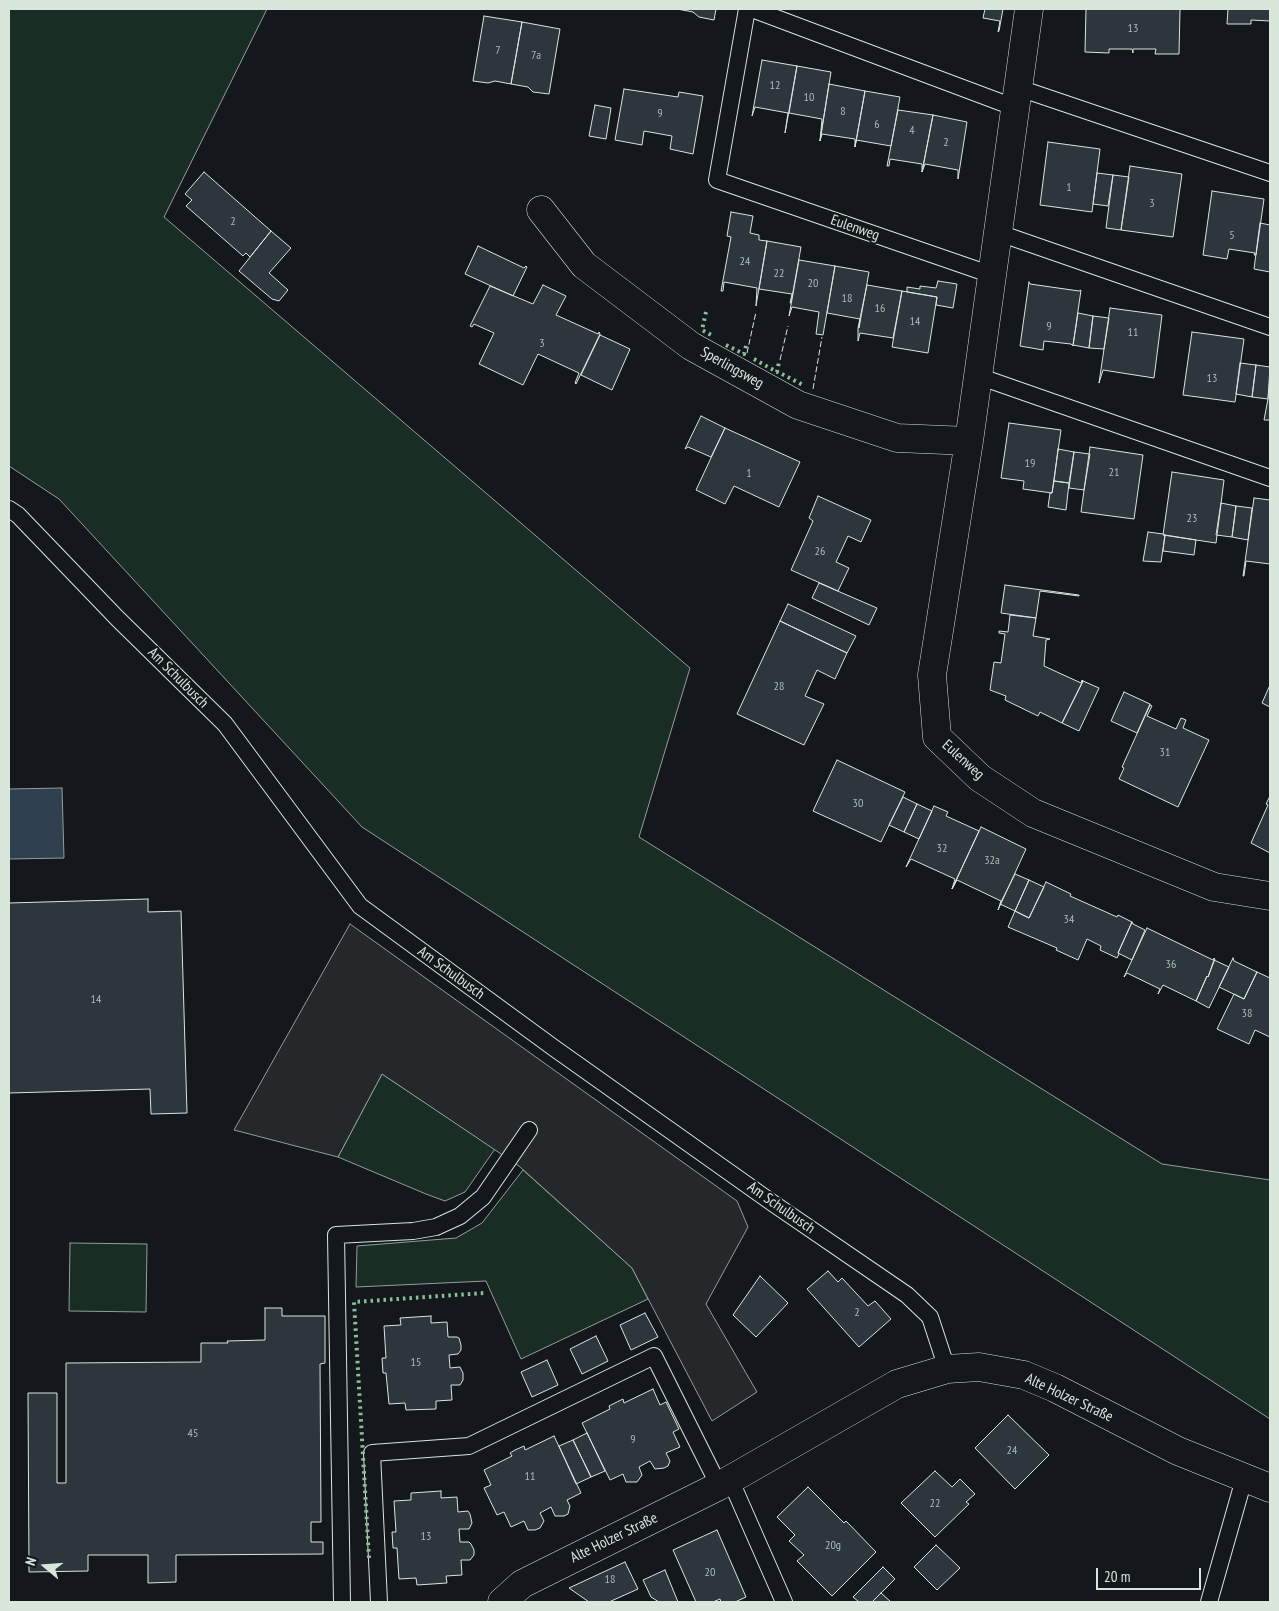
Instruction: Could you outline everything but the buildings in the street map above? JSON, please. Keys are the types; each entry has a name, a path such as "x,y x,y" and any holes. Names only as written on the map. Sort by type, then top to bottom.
{"street":[{"name":"Eulenweg","path":"1029,9 969,441 932,675 937,736 980,778 1033,812 1214,887 1270,896"},
{"name":"Sperlingsweg","path":"541,210 584,265 691,346 798,405 897,438 969,441"},
{"name":"Alte Holzer Straße","path":"502,1602 522,1584 725,1483 897,1384 947,1369 979,1367 1024,1376 1055,1388 1178,1450 1244,1479 1270,1488"}],"lane":[{"name":"Eulenweg","path":"747,9 717,180 992,275"},
{"path":"752,9 1017,98 1270,173"},
{"path":"998,233 1270,326"},
{"path":"978,376 1270,478"},
{"name":"Am Schulbusch","path":"9,509 18,515 225,724 360,906 554,1048 907,1295 930,1316 947,1369"},
{"path":"342,1602 336,1235 413,1231 436,1226 460,1216 483,1197 529,1130"},
{"path":"379,1602 372,1453 469,1446 654,1356 725,1483 784,1602"},
{"path":"1209,1602 1244,1479"}],"green space":[{"path":"9,9 267,9 164,217 690,668 639,837 1162,1164 1270,1180 1270,1419 362,827 59,499 9,466"},
{"path":"382,1074 495,1149 465,1192 445,1201 338,1157"},
{"path":"523,1170 632,1268 648,1299 521,1359 486,1281 356,1287 357,1246 456,1238 482,1223"},
{"path":"70,1243 147,1244 146,1312 69,1311"}],"shaded area":[{"path":"350,924 737,1201 748,1227 706,1304 757,1392 712,1421 632,1268 519,1166 382,1074 338,1157 234,1130"}],"water":[{"path":"62,788 64,858 9,859 9,789"}],"hedge":[{"path":"706,312 702,330 713,336"},
{"path":"726,345 744,354 747,342"},
{"path":"754,359 777,372 779,362"},
{"path":"782,374 805,386"},
{"path":"369,1558 354,1302 484,1293"}],"fence":[{"path":"747,353 756,312"},
{"path":"780,360 788,326"},
{"path":"813,389 822,337"}]}
